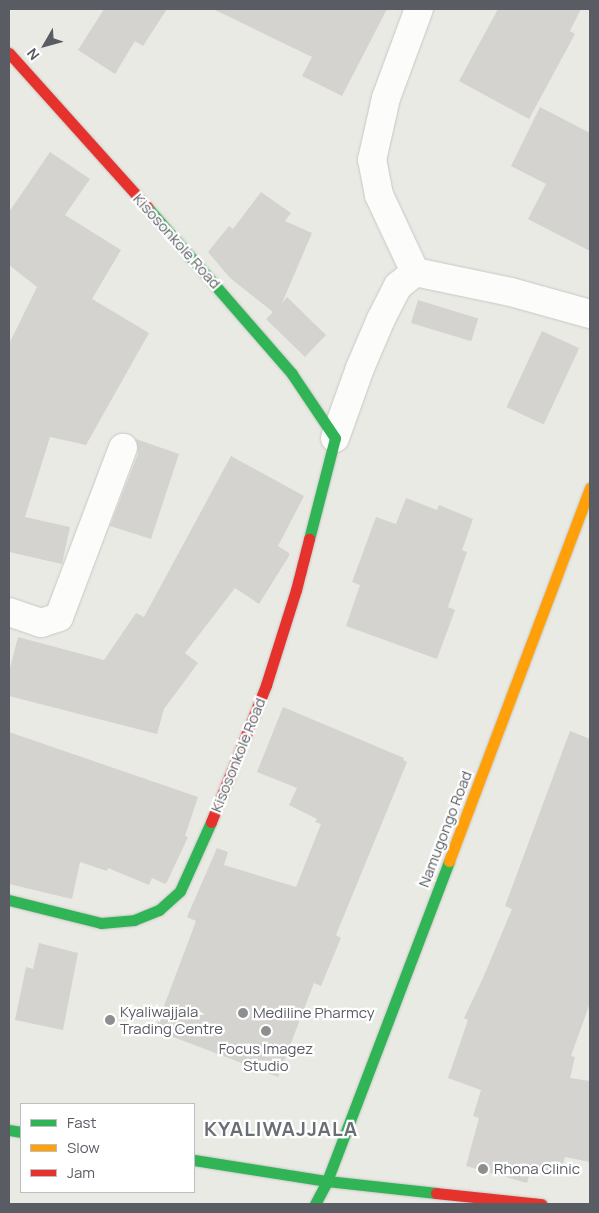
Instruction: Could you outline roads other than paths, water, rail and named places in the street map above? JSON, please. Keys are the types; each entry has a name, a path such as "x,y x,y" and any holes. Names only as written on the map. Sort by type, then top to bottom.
{"street":[{"path":"419,9 386,98 372,160 379,195 415,272 511,292 590,314"},
{"name":"Kisosonkole Road","path":"9,53 263,339 292,374 336,438"},
{"name":"Kisosonkole Road","path":"9,900 101,923 134,920 142,917 159,910 180,891 204,840 266,685 296,590 336,438 360,368 381,318 398,286 415,272"},
{"path":"9,612 42,623 60,616 123,448"},
{"name":"Namugongo Road","path":"315,1204 327,1181 588,501"},
{"path":"195,1160 327,1181 540,1204"}],"place":[{"name":"Mediline Pharmcy","path":"243,1013"},
{"name":"Kyaliwajjala Trading Centre","path":"110,1020"},
{"name":"Focus Imagez Studio","path":"266,1031"},
{"name":"Rhona Clinic","path":"483,1169"}],"district":[{"name":"KYALIWAJJALA","path":"281,1128"}]}
